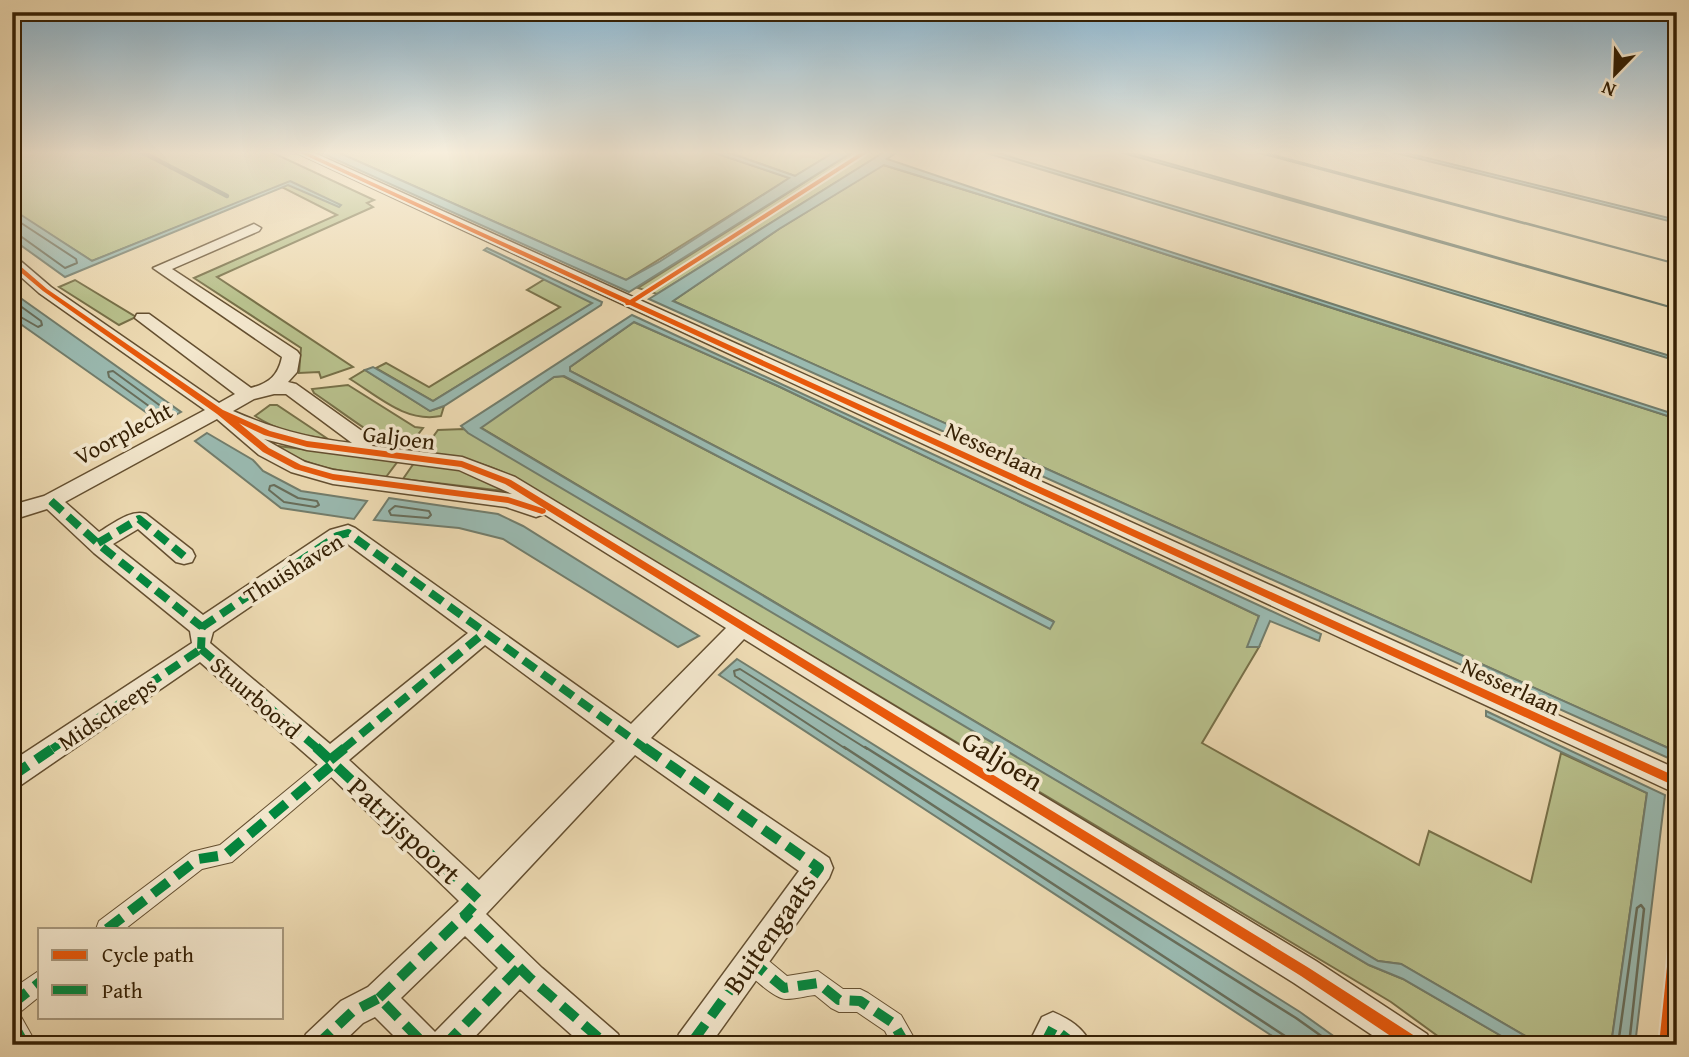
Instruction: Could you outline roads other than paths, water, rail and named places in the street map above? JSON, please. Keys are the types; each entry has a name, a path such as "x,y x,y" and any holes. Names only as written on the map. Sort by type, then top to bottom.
{"street":[{"name":"Nesserlaan","path":"407,200 1677,782"},
{"path":"220,412 248,395 273,388 288,372 290,355 161,268 254,228"},
{"name":"Galjoen","path":"12,261 45,290 220,412 267,450 298,467 333,477 508,500 565,519"},
{"name":"Galjoen","path":"12,274 45,290"},
{"path":"144,318 248,395"},
{"name":"Galjoen","path":"273,388 290,388 362,440 362,452"},
{"name":"Galjoen","path":"220,412 267,433 307,444 462,464 508,482 1305,972 1416,1045"},
{"name":"Voorplecht","path":"12,513 51,501 220,412"},
{"path":"51,501 100,545 139,519 184,556"},
{"name":"Thuishaven","path":"201,638 337,536 348,533 632,739"},
{"name":"Stuurboord","path":"100,545 332,761"},
{"path":"317,1045 352,1012 379,998 472,907 741,627"},
{"path":"108,928 198,859 225,855 485,633"},
{"name":"Midscheeps","path":"12,776 201,638"},
{"name":"Buitengaats","path":"632,739 819,868 690,1045"},
{"name":"Patrijspoort","path":"332,761 472,907 519,968 607,1045"},
{"path":"750,960 784,988 818,983 839,1000 860,1000 893,1023 906,1045"},
{"path":"445,1045 519,968"},
{"path":"12,1004 38,984"},
{"path":"379,998 425,1045"},
{"path":"12,1022 25,1045"},
{"path":"1044,1045 1053,1028 1075,1045"}],"water":[{"path":"242,200 251,200 65,277 12,239 12,209 92,261"},
{"path":"324,200 331,200 341,205 339,207"},
{"path":"426,200 446,200 626,280 754,200 775,200 629,292"},
{"path":"807,200 826,200 673,301 1677,752 1677,762 649,299"},
{"path":"998,200 1010,200 1677,415 1677,419"},
{"path":"1144,200 1154,200 1677,358 1677,361"},
{"path":"1291,200 1298,200 1677,309"},
{"path":"1438,200 1441,200 1677,264"},
{"path":"1586,200 1598,200 1677,220 1677,223"},
{"path":"487,248 602,302 601,305 444,406 430,411 365,370 373,367 433,401 592,303 484,250"},
{"path":"12,292 181,412 163,422 154,418 12,318"},
{"path":"632,315 1321,634 1319,641 1270,621 1259,647 1247,647 1259,616 778,386 634,322 570,367 570,371 1054,622 1050,629 564,376 554,377 481,428 1378,961 1401,964 1541,1045 1517,1045 1403,979 1369,965 468,433 461,426"},
{"path":"207,433 253,460 263,471 301,491 367,501 354,519 281,508 195,441"},
{"path":"389,498 498,514 523,526 699,636 678,647 503,539 459,528 374,520"},
{"path":"737,659 1300,1012 1346,1045 1286,1045 719,675"},
{"path":"1486,711 1665,795 1635,1045 1611,1045 1647,793 1486,716"}]}
